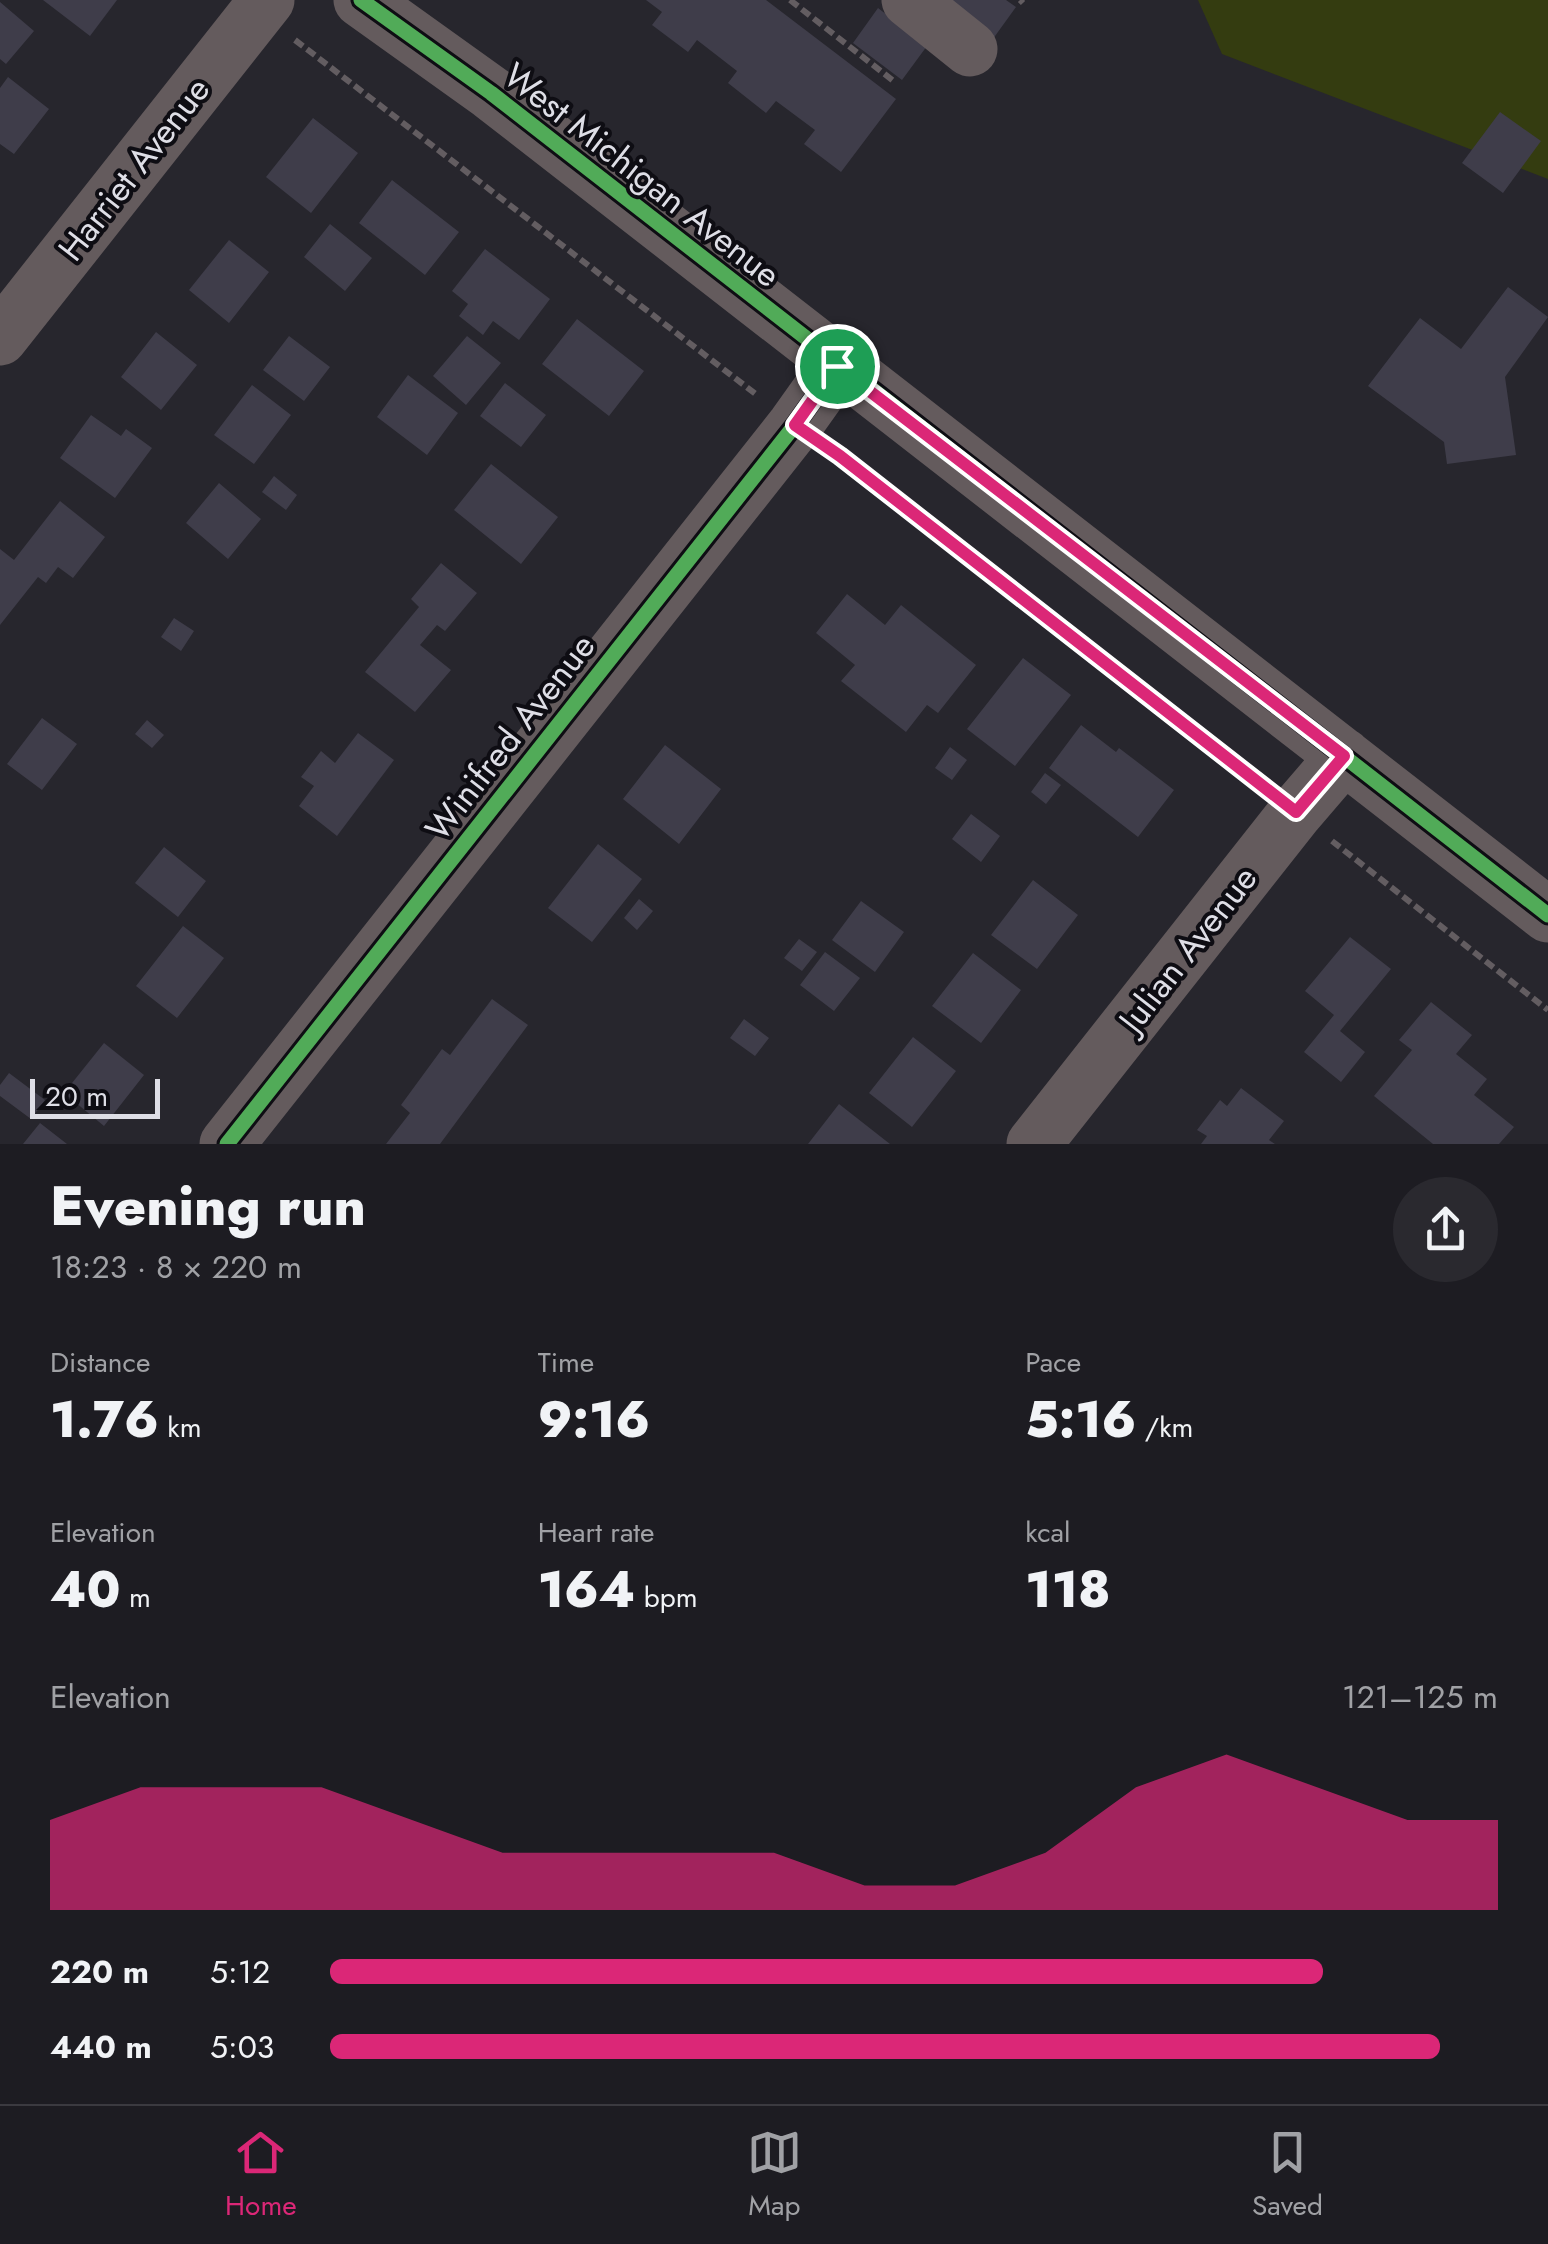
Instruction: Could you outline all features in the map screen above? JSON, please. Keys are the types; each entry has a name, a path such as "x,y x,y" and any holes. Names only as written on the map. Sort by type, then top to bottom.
{"street":[{"name":"West Michigan Avenue","path":"361,0 491,94 1548,916"},
{"path":"908,0 970,48"},
{"name":"Harriet Avenue","path":"0,338 262,6"},
{"name":"Winifred Avenue","path":"227,1144 795,425 837,366"},
{"name":"Julian Avenue","path":"1034,1144 1344,756"}],"path":[{"path":"790,0 896,83"},
{"path":"262,6 1548,1010"}],"green space":[{"path":"1198,0 1548,0 1548,179 1222,54"}],"building":[{"path":"43,0 117,0 90,36"},
{"path":"646,0 766,0 896,99 841,172 804,144 815,130 776,101 766,113 728,83 737,71 697,40 688,52 652,25 662,12"},
{"path":"943,0 1006,0 1016,7 990,43"},
{"path":"0,2 34,31 6,64 0,59"},
{"path":"878,8 927,46 902,80 853,43"},
{"path":"8,77 49,109 14,154 0,144 0,88"},
{"path":"1500,112 1541,141 1503,193 1462,163"},
{"path":"313,118 358,153 311,213 266,177"},
{"path":"392,180 459,232 425,275 359,223"},
{"path":"330,224 372,258 345,291 304,257"},
{"path":"229,240 269,272 229,323 189,290"},
{"path":"485,249 550,299 519,340 493,321 483,335 459,316 468,304 452,291"},
{"path":"1508,287 1548,317 1505,377 1516,455 1447,464 1444,442 1368,386 1420,318 1461,349"},
{"path":"577,319 644,371 609,416 542,364"},
{"path":"156,332 197,365 161,410 121,377"},
{"path":"289,336 330,367 304,401 263,370"},
{"path":"467,336 501,363 466,405 433,376"},
{"path":"408,375 458,413 427,455 377,417"},
{"path":"505,383 546,415 521,447 480,416"},
{"path":"252,385 291,415 254,464 214,435"},
{"path":"91,415 121,436 126,429 152,448 115,498 60,458"},
{"path":"491,464 558,517 521,564 454,510"},
{"path":"274,476 297,495 286,510 262,492"},
{"path":"219,483 261,519 228,559 186,523"},
{"path":"60,501 105,537 73,578 58,567 46,583 38,577 0,625 0,549 14,560"},
{"path":"441,563 477,593 445,631 437,625 420,645 451,670 415,712 365,672 419,607 411,599"},
{"path":"847,594 885,625 901,605 976,665 938,713 927,705 906,732 841,681 855,665 816,633"},
{"path":"174,618 194,631 181,651 161,637"},
{"path":"1023,658 1071,695 1015,766 967,729"},
{"path":"42,718 77,744 42,790 7,764"},
{"path":"147,720 164,735 152,748 135,734"},
{"path":"1081,725 1174,790 1138,837 1049,768"},
{"path":"358,733 394,760 337,836 299,806 314,786 301,777 321,751 335,763"},
{"path":"665,745 721,789 679,844 623,799"},
{"path":"950,747 967,760 952,780 935,768"},
{"path":"1045,773 1061,785 1046,804 1031,792"},
{"path":"971,814 1000,836 981,862 952,839"},
{"path":"598,844 642,879 592,942 548,908"},
{"path":"164,847 206,881 178,917 135,883"},
{"path":"1033,880 1078,915 1037,969 991,935"},
{"path":"639,899 653,911 637,930 624,918"},
{"path":"861,901 904,932 875,972 832,940"},
{"path":"183,926 224,958 177,1018 136,986"},
{"path":"1350,937 1391,969 1340,1031 1365,1052 1341,1082 1304,1052 1334,1015 1305,991"},
{"path":"799,939 817,952 802,971 784,958"},
{"path":"825,952 860,978 834,1011 800,985"},
{"path":"973,953 1021,990 981,1043 932,1006"},
{"path":"492,999 528,1025 440,1144 386,1144 410,1113 401,1105 442,1049 450,1055"},
{"path":"1431,1002 1472,1035 1456,1054 1487,1079 1474,1095 1514,1127 1499,1144 1433,1144 1374,1096 1412,1050 1399,1040"},
{"path":"744,1019 769,1038 755,1056 730,1038"},
{"path":"913,1037 956,1071 912,1127 869,1093"},
{"path":"104,1043 144,1075 104,1126 64,1093"},
{"path":"9,1073 45,1100 31,1119 0,1096 0,1085"},
{"path":"1241,1088 1284,1121 1269,1140 1275,1144 1201,1144 1207,1136 1197,1130 1220,1100 1227,1106"},
{"path":"839,1104 890,1144 808,1144"},
{"path":"40,1123 67,1144 23,1144"}],"cycle path":[{"path":"361,0 491,93 1548,915"},
{"path":"227,1144 795,425 837,366"}],"route":[{"path":"837,366 1344,756 1296,812 795,425 837,366"}]}
